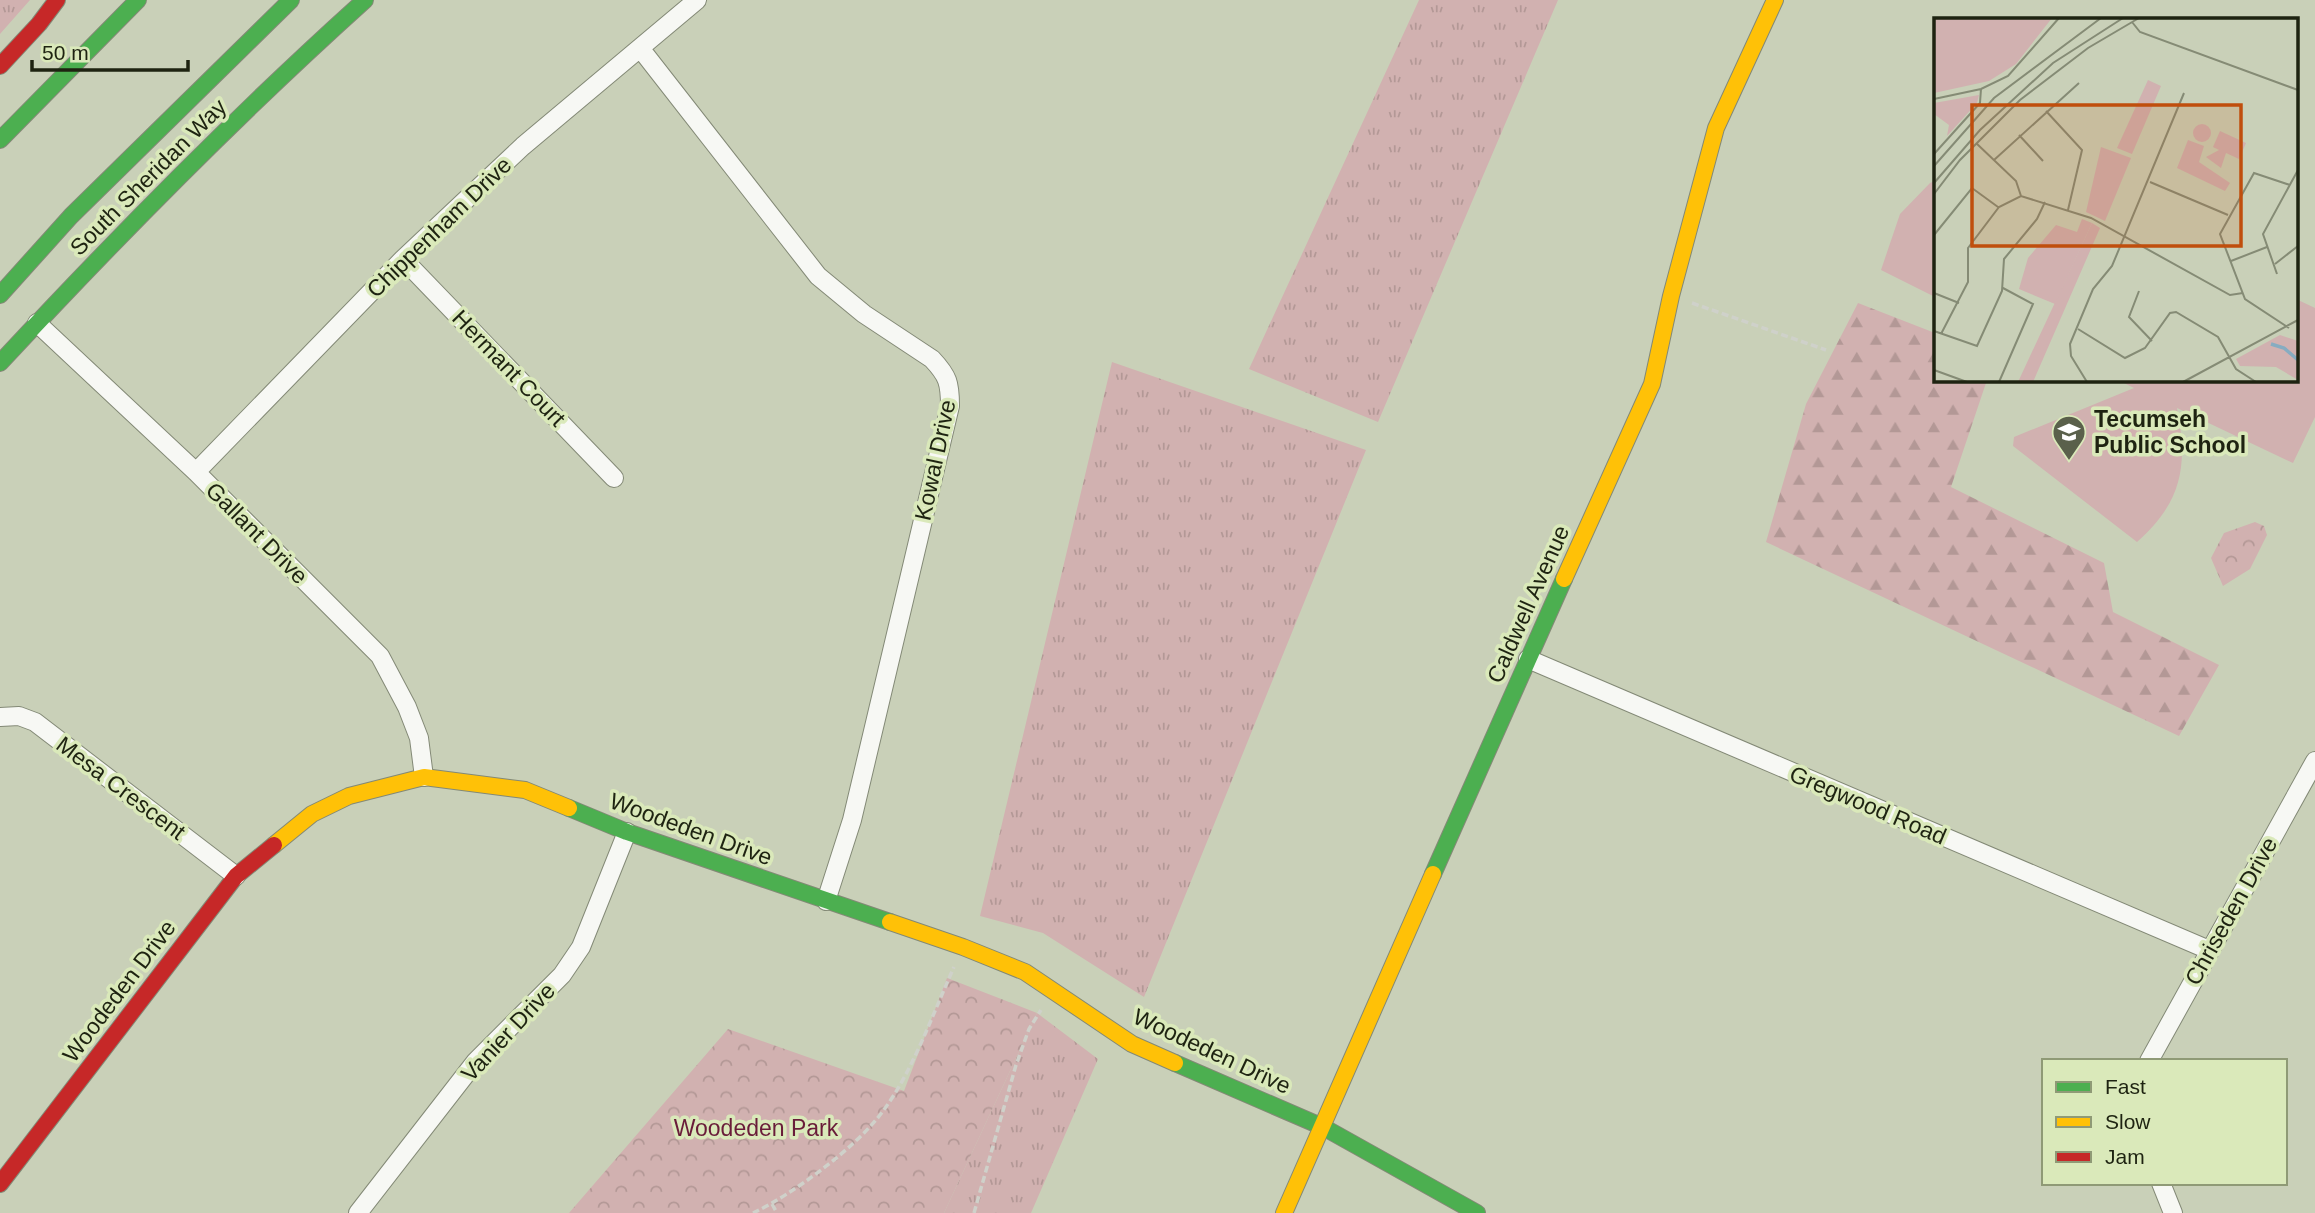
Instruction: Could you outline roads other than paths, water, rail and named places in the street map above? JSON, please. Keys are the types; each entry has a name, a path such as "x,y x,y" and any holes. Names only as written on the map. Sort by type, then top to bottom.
{"main road":[{"path":"0,66 57,0"},
{"path":"0,140 138,0"},
{"path":"0,295 71,216 291,0"},
{"name":"South Sheridan Way","path":"0,363 156,199 268,88 365,0"},
{"name":"Caldwell Avenue","path":"1284,1213 1652,384 1671,296 1716,128 1774,0"},
{"name":"Woodeden Drive","path":"0,1184 236,876 312,814 349,796 424,777 525,790 627,832 963,947 1025,972 1132,1044 1323,1126 1477,1213"}],"street":[{"name":"Chippenham Drive","path":"196,472 403,259 523,146 697,0"},
{"name":"Kowal Drive","path":"640,48 818,276 864,314 932,359 950,384 950,406 852,820 826,901"},
{"name":"Hermant Court","path":"403,259 614,478"},
{"name":"Gallant Drive","path":"37,323 196,472 380,656 407,707 419,738 424,777"},
{"name":"Gregwood Road","path":"1528,659 2209,950"},
{"name":"Mesa Crescent","path":"0,717 19,716 35,722 236,876"},
{"name":"Chriseden Drive","path":"2150,1059 2315,761"},
{"name":"Vanier Drive","path":"358,1213 477,1061 562,975 582,947 627,832"},
{"path":"2162,1185 2173,1213"}],"place":[{"name":"Tecumseh Public School","path":"2069,462"}],"park label":[{"name":"Woodeden Park","path":"756,1128"}]}
